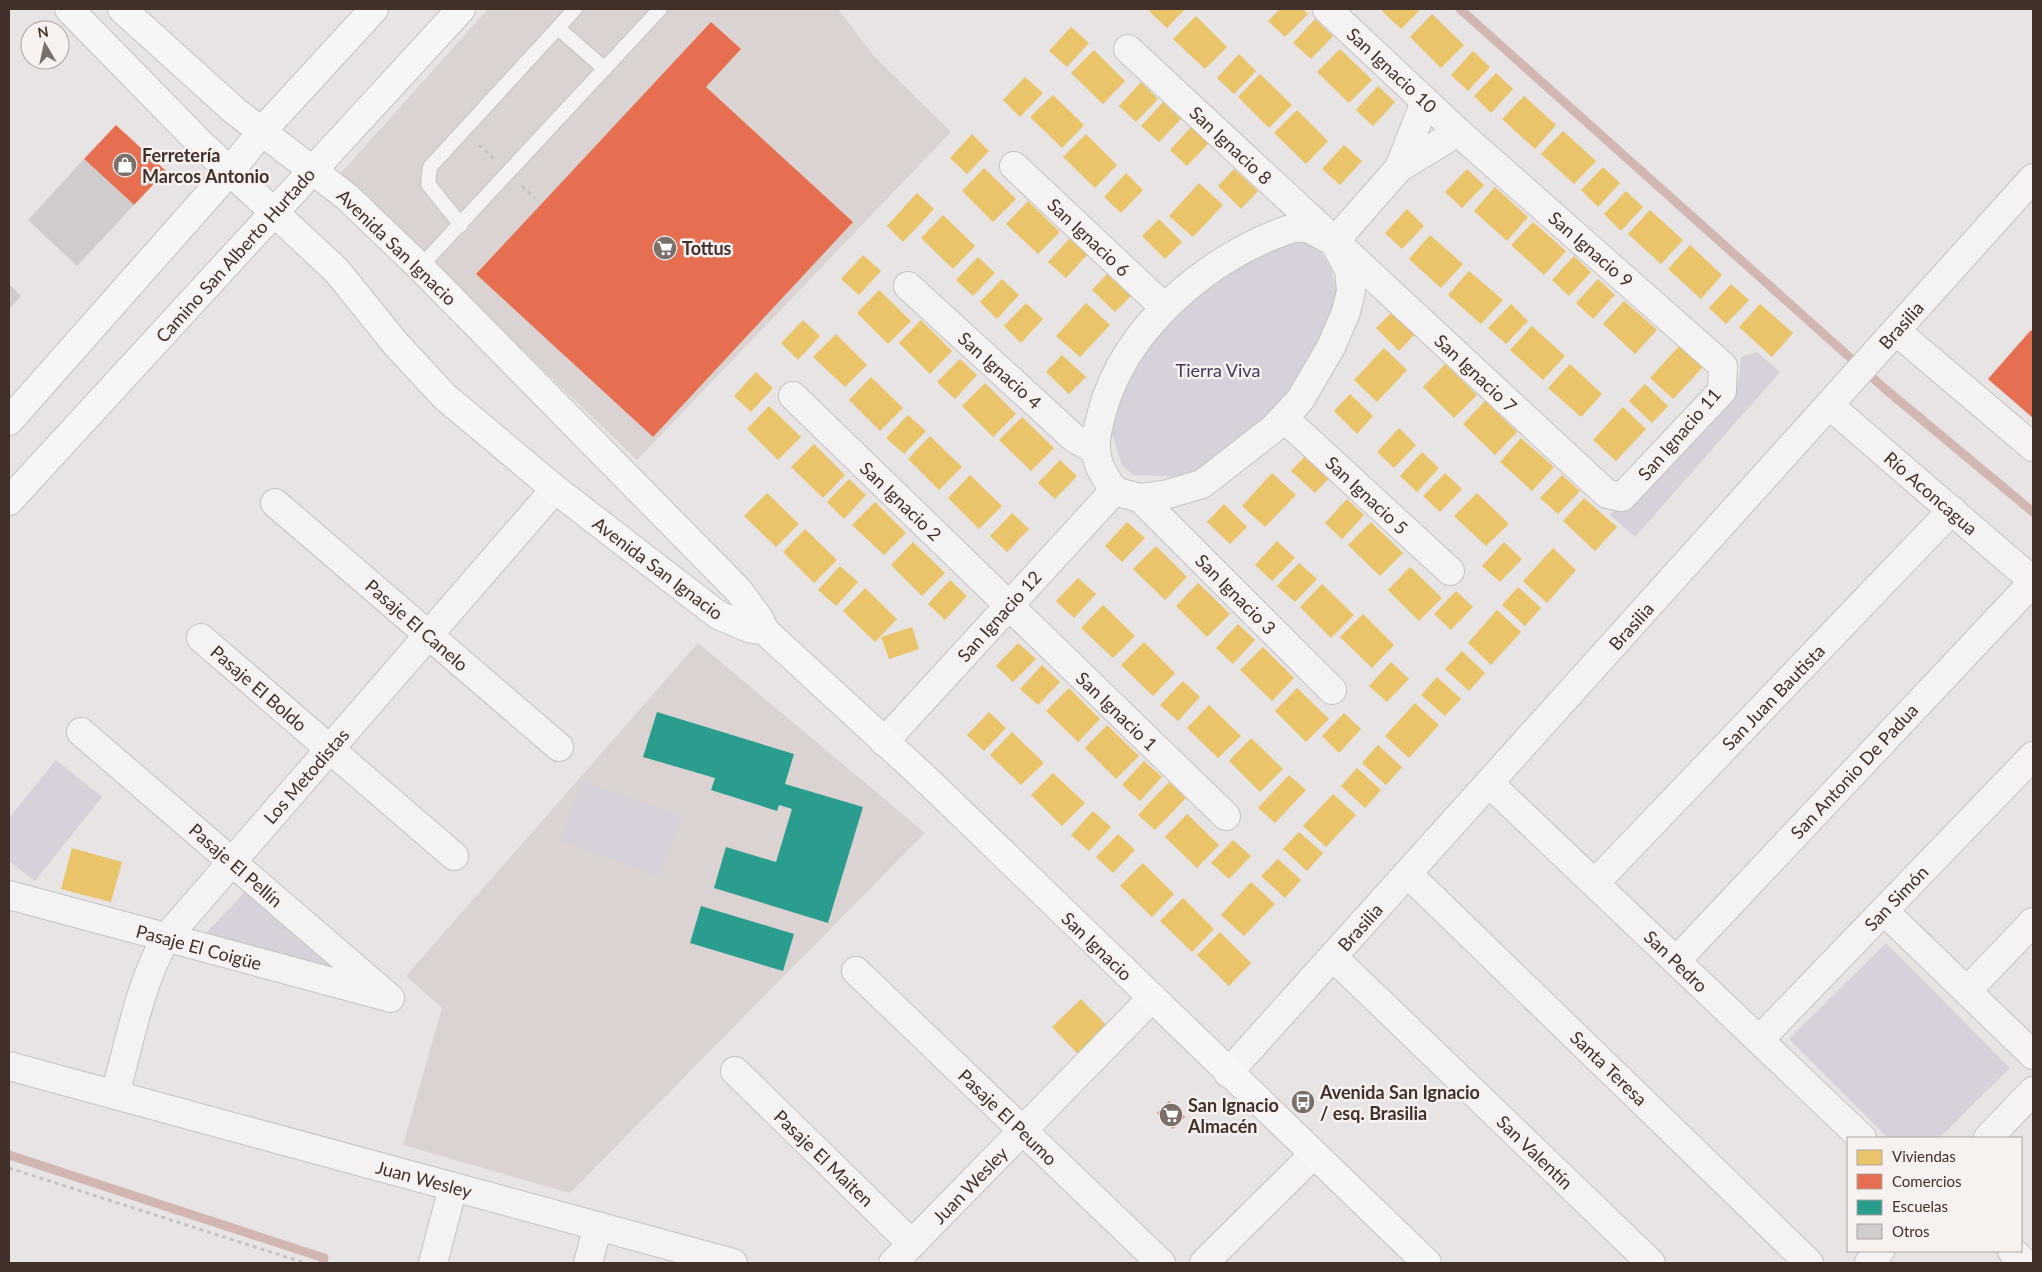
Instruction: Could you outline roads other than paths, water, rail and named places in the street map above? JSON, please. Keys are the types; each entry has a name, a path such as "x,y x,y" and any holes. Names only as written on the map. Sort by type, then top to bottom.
{"main road":[{"name":"Avenida San Ignacio","path":"69,9 202,145 337,271 395,343 445,397 555,490 718,615 749,628 765,631"},
{"name":"Avenida San Ignacio","path":"122,9 206,86 346,196 420,267 739,591 758,617 765,631"},
{"path":"9,421 230,170 262,131 374,9"},
{"name":"Camino San Alberto Hurtado","path":"9,501 461,9"},
{"name":"San Ignacio","path":"765,631 928,781 1151,999 1427,1263"}],"street":[{"name":"San Ignacio 10","path":"1327,9 1458,132"},
{"name":"San Ignacio 8","path":"1128,49 1334,242"},
{"path":"1399,168 1425,102"},
{"path":"1334,242 1399,168 1458,132"},
{"name":"San Ignacio 9","path":"1458,132 1723,366"},
{"name":"San Ignacio 6","path":"1014,166 1165,308"},
{"name":"Brasilia","path":"1228,1073 2033,178"},
{"path":"1293,228 1308,228 1334,242 1349,270 1351,291 1346,312 1323,365 1285,419 1202,484 1168,494 1140,498 1114,490 1102,471 1096,450 1099,423 1106,398 1117,374 1146,331 1165,308 1198,279 1225,260 1267,236 1293,228"},
{"name":"San Ignacio 7","path":"1334,242 1607,494 1622,497"},
{"name":"San Ignacio 4","path":"908,286 1074,438 1096,450"},
{"path":"1890,338 2033,448"},
{"name":"San Ignacio 11","path":"1622,497 1722,390 1723,366"},
{"name":"San Ignacio 2","path":"794,396 1008,606"},
{"name":"Río Aconcagua","path":"1829,405 2033,581"},
{"name":"San Ignacio 5","path":"1285,419 1450,572"},
{"name":"Los Metodistas","path":"115,1094 148,978 155,957 166,938 555,490"},
{"name":"San Ignacio 12","path":"884,742 1114,490"},
{"name":"San Ignacio 3","path":"1140,498 1332,690"},
{"name":"Pasaje El Canelo","path":"276,503 559,747"},
{"name":"San Juan Bautista","path":"1594,884 1952,510"},
{"name":"San Antonio De Padua","path":"1676,961 2033,581"},
{"name":"San Ignacio 1","path":"1008,606 1226,816"},
{"name":"Pasaje El Boldo","path":"201,638 454,856"},
{"name":"Pasaje El Pellín","path":"81,732 390,998"},
{"name":"San Simón","path":"1759,1040 2033,756"},
{"name":"San Pedro","path":"1489,783 1861,1137"},
{"name":"Santa Teresa","path":"1408,874 1810,1263"},
{"name":"Pasaje El Coigüe","path":"9,895 390,998"},
{"path":"1884,911 2033,1055"},
{"path":"1967,991 2033,922"},
{"name":"San Valentín","path":"1333,957 1651,1263"},
{"name":"Pasaje El Peumo","path":"856,971 1161,1263"},
{"name":"Juan Wesley","path":"893,1263 1151,999"},
{"name":"Juan Wesley","path":"9,1066 733,1263"},
{"name":"Pasaje El Maiten","path":"736,1072 912,1244"},
{"path":"1989,1137 2033,1091"},
{"path":"1204,1263 1313,1154"},
{"path":"433,1263 452,1187"},
{"path":"588,1263 598,1226"},
{"path":"1868,1263 1879,1252"},
{"path":"2013,1252 2025,1263"}],"lane":[{"path":"461,225 428,184 430,167 575,9"},
{"path":"420,267 660,9"},
{"path":"558,28 605,69"}],"waterway":[{"path":"1460,9 1884,388 2033,512"},
{"path":"9,1155 324,1258 323,1263"}],"place":[{"name":"Ferretería Marcos Antonio","path":"125,165"},
{"name":"Tottus","path":"665,248"},
{"name":"Avenida San Ignacio / esq. Brasilia","path":"1303,1102"},
{"name":"San Ignacio Almacén","path":"1171,1115"}],"park label":[{"name":"Tierra Viva","path":"1218,370"}]}
